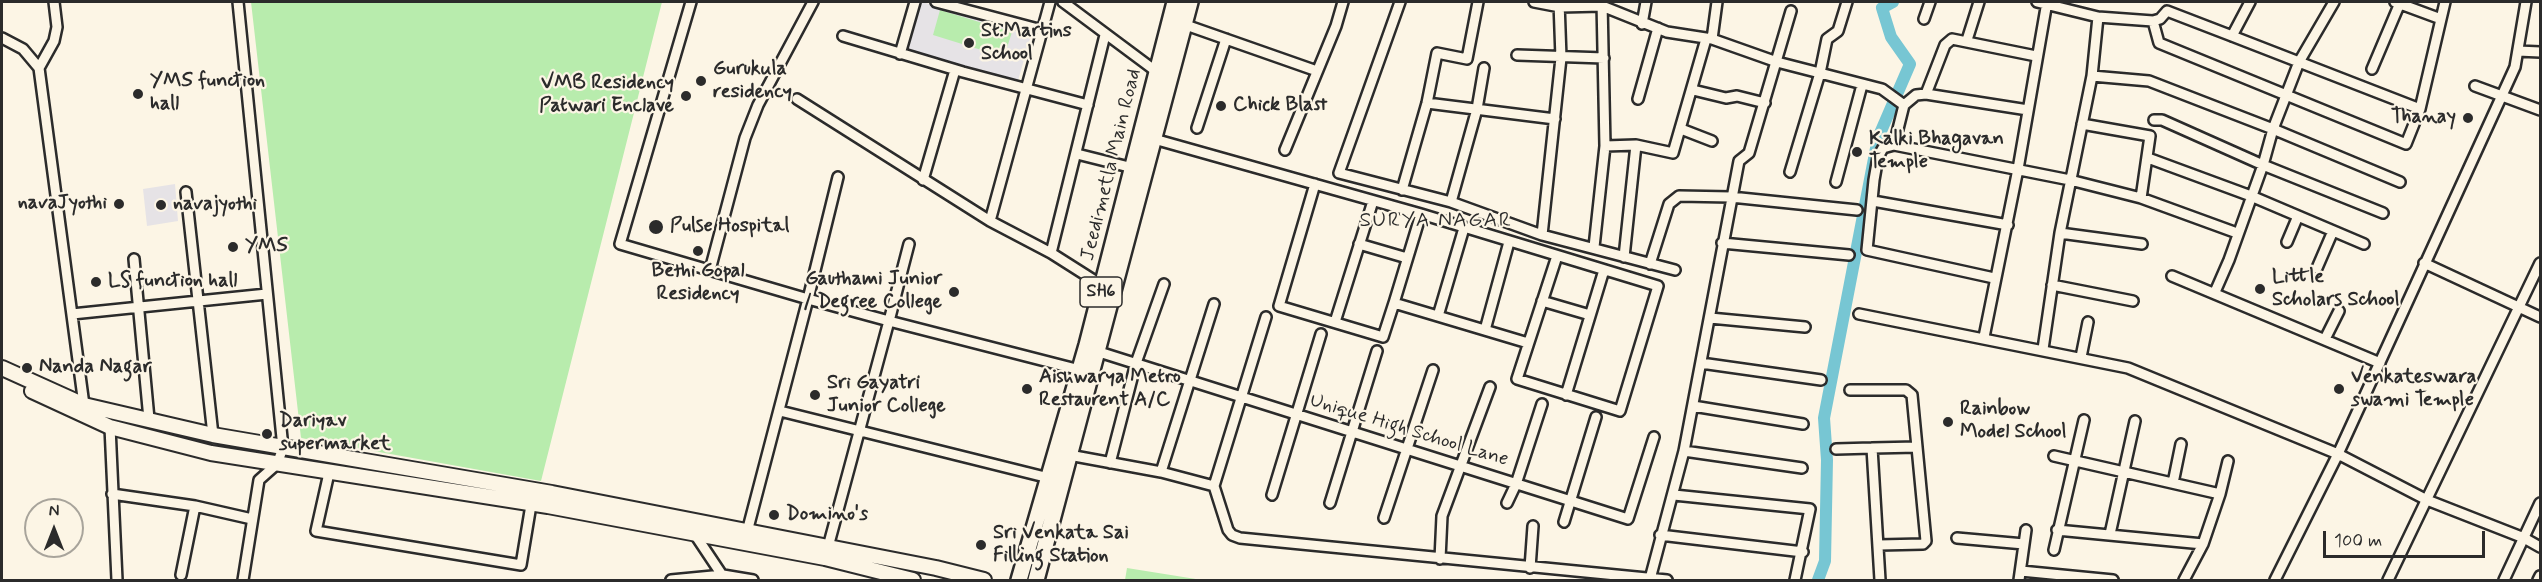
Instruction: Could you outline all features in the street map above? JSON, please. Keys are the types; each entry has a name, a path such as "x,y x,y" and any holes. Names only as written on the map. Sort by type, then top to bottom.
{"main road":[{"name":"Jeedimetla Main Road","path":"1036,580 1096,351 1132,200 1133,168 1175,2"},
{"name":"Jeedimetla Main Road","path":"1019,580 1103,285 1154,139 1190,2"}],"street":[{"path":"39,68 54,41 57,27 54,2"},
{"path":"237,2 283,448 277,464 259,480 243,580"},
{"path":"691,2 620,244 808,299 1080,370"},
{"path":"710,270 745,138 758,105 813,2"},
{"path":"900,54 915,2"},
{"path":"936,2 1042,30"},
{"path":"990,221 1050,2"},
{"path":"1063,2 1157,72"},
{"path":"1285,150 1342,2"},
{"path":"1400,2 1339,173 1451,202 1542,235 1676,270"},
{"path":"1402,190 1427,103 1437,53 1467,59 1478,2"},
{"path":"1534,2 1602,4 1642,24 1709,39 1777,62 1882,89 1904,105"},
{"path":"1642,24 1646,2"},
{"path":"1605,146 1636,145 1673,153 1709,39 1717,2"},
{"path":"1790,172 1820,73 1827,39 1838,31 1847,2"},
{"path":"1924,19 1930,2"},
{"path":"1967,40 1979,2"},
{"path":"1984,337 1994,278 2008,225 2044,2 2097,17 2153,21 2160,19 2171,2"},
{"path":"2232,36 2250,2"},
{"path":"2215,292 2263,165 2285,96 2299,62 2334,2"},
{"path":"2372,69 2398,2 2441,18"},
{"path":"2153,21 2159,43 2406,144 2420,110 2445,2"},
{"path":"2275,580 2338,454 2424,263 2516,68 2526,2"},
{"path":"1542,235 1561,58 1559,4"},
{"path":"1594,247 1605,146 1602,4"},
{"path":"1650,579 1660,535 1674,495 1693,406 1739,161 1749,153 1791,11"},
{"path":"2167,11 2420,110"},
{"path":"2043,349 2060,233 2092,76 2097,17"},
{"path":"1184,24 1317,71"},
{"path":"1638,99 1658,28"},
{"path":"1051,253 1105,35"},
{"path":"843,36 955,70 1088,105"},
{"path":"2,38 23,49 39,68 84,405"},
{"path":"1197,128 1226,39"},
{"path":"1926,94 1945,45 1952,39 1967,40 2036,56"},
{"path":"2518,51 2541,52"},
{"path":"1517,55 1604,58"},
{"path":"1451,202 1477,110 1484,68"},
{"path":"923,180 955,70"},
{"path":"2092,76 2149,81 2400,182"},
{"path":"1836,182 1862,85"},
{"path":"2475,86 2541,110"},
{"path":"1693,90 1726,98 1737,96 1765,102"},
{"path":"1894,144 1904,105 1916,95 1926,94 2028,110"},
{"path":"796,99 990,221 1051,253 1103,285"},
{"path":"1427,103 1555,119"},
{"path":"2154,120 2162,120 2263,165 2383,213"},
{"path":"2082,124 2150,136 2141,198"},
{"path":"1681,129 1712,141"},
{"path":"1154,139 1421,214 1658,286 1620,411 1517,379 1557,256"},
{"path":"1994,278 1870,252 1867,247 1878,157 1883,148 1894,144 2070,180 2141,198 2237,233"},
{"path":"1624,257 1636,145"},
{"path":"1077,154 1133,168"},
{"path":"2148,158 2251,196 2364,244"},
{"path":"747,532 780,411 838,177"},
{"path":"1315,184 1279,306 1383,337 1421,214"},
{"path":"186,192 213,435"},
{"path":"1650,264 1669,204 1674,198 1686,195 1731,197 1857,210"},
{"path":"1335,322 1373,201"},
{"path":"1873,201 2008,225"},
{"path":"2287,242 2298,216"},
{"path":"1438,316 1464,228"},
{"path":"2317,268 2333,231"},
{"path":"2060,233 2142,244"},
{"path":"1485,330 1509,242"},
{"path":"1722,243 1849,255"},
{"path":"828,547 909,244"},
{"path":"1359,244 1407,258"},
{"path":"134,258 141,308 149,419"},
{"path":"2424,263 2541,317"},
{"path":"2388,580 2541,263"},
{"path":"1566,395 1604,270"},
{"path":"2172,276 2215,292 2380,363"},
{"path":"1110,463 1136,363 1164,284"},
{"path":"2052,285 2133,300"},
{"path":"72,314 267,294"},
{"path":"1542,300 1590,315"},
{"path":"1394,303 1528,343"},
{"path":"1161,472 1214,304"},
{"path":"2325,339 2339,310"},
{"path":"1859,314 1984,337 2128,368 2338,454 2427,500 2524,538 2541,547"},
{"path":"1266,317 1214,486 1224,521 1232,535 1440,559 1667,580"},
{"path":"1710,318 1805,327"},
{"path":"2081,357 2088,322"},
{"path":"1272,495 1321,334"},
{"name":"Unique High School Lane","path":"1096,351 1190,380 1241,399 1352,431 1462,468 1628,519 1654,437"},
{"path":"1330,503 1377,351"},
{"path":"1701,363 1821,380"},
{"path":"2,368 84,405 213,435 552,493 984,580"},
{"path":"1384,518 1433,370"},
{"path":"2,377 110,426 211,453 531,505 825,558 913,580"},
{"path":"1440,559 1442,516 1462,468 1490,387"},
{"path":"1850,390 1910,391 1926,543 1879,545"},
{"path":"1507,503 1516,483 1542,404"},
{"path":"1693,406 1803,424"},
{"path":"780,411 858,433 1049,478"},
{"path":"1564,522 1572,502 1596,417"},
{"path":"2054,550 2084,420"},
{"path":"2110,534 2135,421"},
{"path":"110,426 117,580"},
{"path":"2173,483 2181,444"},
{"path":"1836,449 1917,447"},
{"path":"1872,448 1880,580"},
{"path":"1683,451 1802,468"},
{"path":"1069,455 1161,472 1214,486"},
{"path":"2054,456 2220,494"},
{"path":"2184,580 2203,544 2220,494 2228,461"},
{"path":"329,473 316,531 521,565 531,505"},
{"path":"112,494 195,506 252,519"},
{"path":"1674,495 1810,509 1803,552 1795,580"},
{"path":"2504,580 2541,503"},
{"path":"181,575 195,506"},
{"path":"1530,568 1533,526"},
{"path":"2026,530 2020,576 2113,580"},
{"path":"2057,530 2203,544"},
{"path":"1660,535 1803,552"},
{"path":"696,536 724,578"},
{"path":"1957,538 2024,544"},
{"path":"2538,580 2541,576"},
{"path":"670,580 724,578 753,580"}],"shaded area":[{"name":"St.Martins School","path":"922,2 1032,32 1017,84 907,54"},
{"name":"navajyothi","path":"175,184 178,221 147,226 143,189"}],"green space":[{"path":"251,2 662,2 541,481 301,438"},
{"path":"940,10 1012,32 1004,57 933,35"},
{"path":"1127,568 1202,580 1125,580"}],"waterway":[{"path":"1818,580 1825,561 1827,460 1824,418 1878,138 1910,64 1891,37 1882,8 1893,2"}],"place":[{"name":"St.Martins School","path":"969,43"},
{"name":"Gurukula residency","path":"701,81"},
{"name":"YMS function hall","path":"138,94"},
{"name":"VMB Residency Patwari Enclave","path":"686,96"},
{"name":"Chick Blast","path":"1221,106"},
{"name":"Thanay","path":"2468,118"},
{"name":"Kalki Bhagavan Temple","path":"1857,152"},
{"name":"navaJyothi","path":"119,204"},
{"name":"navajyothi","path":"161,205"},
{"name":"Pulse Hospital","path":"656,227"},
{"name":"YMS","path":"233,247"},
{"name":"Bethi Gopal Residency","path":"698,251"},
{"name":"LS function hall","path":"96,282"},
{"name":"Little Scholars School","path":"2260,289"},
{"name":"Gauthami Junior / Degree College","path":"954,292"},
{"name":"Nanda Nagar","path":"27,368"},
{"name":"Aishwarya Metro Restaurent A/C","path":"1027,389"},
{"name":"Venkateswara swami Temple","path":"2339,389"},
{"name":"Sri Gayatri Junior College","path":"815,395"},
{"name":"Rainbow Model School","path":"1948,422"},
{"name":"Dariyav supermarket","path":"267,434"},
{"name":"Domino's","path":"774,515"},
{"name":"Sri Venkata Sai Filling Station","path":"981,545"}],"district":[{"name":"SURYA NAGAR","path":"1436,222"}]}
